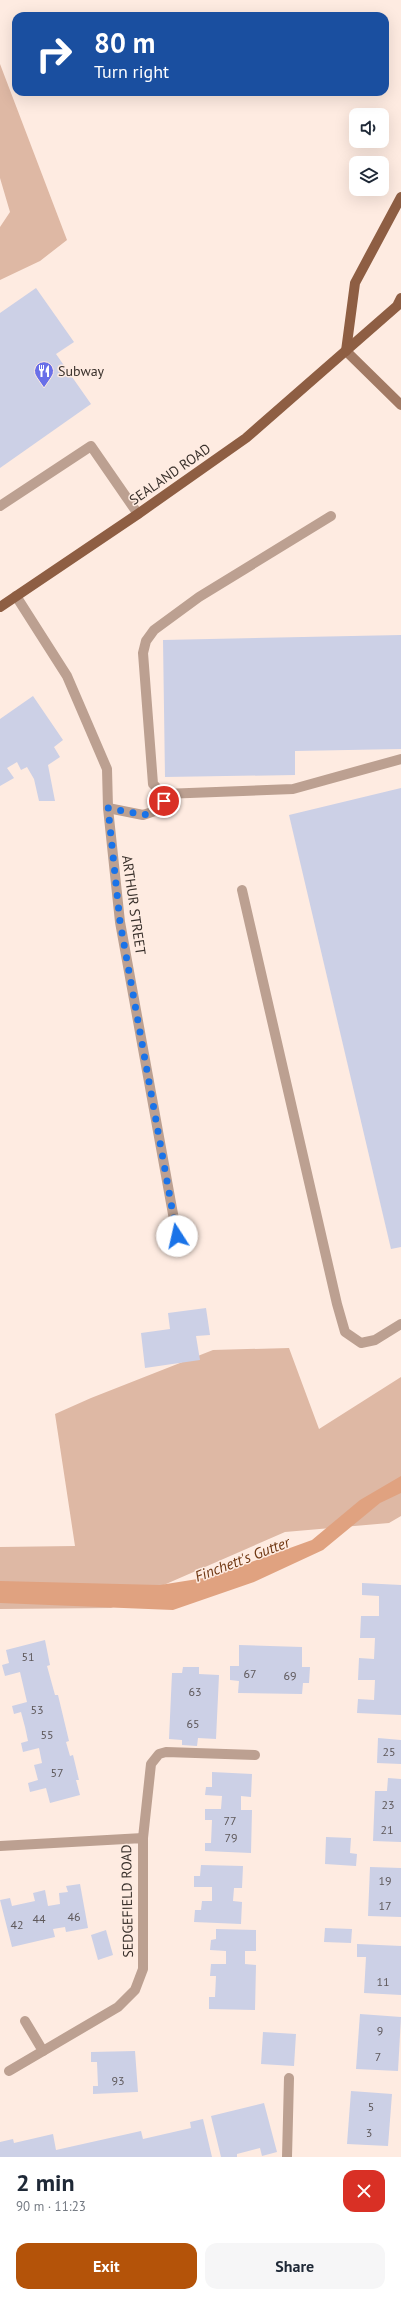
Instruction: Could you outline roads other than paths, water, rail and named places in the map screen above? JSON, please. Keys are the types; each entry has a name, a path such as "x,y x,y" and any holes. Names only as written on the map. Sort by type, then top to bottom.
{"main road":[{"path":"346,351 355,283 401,197"},
{"name":"SEALAND ROAD","path":"0,607 138,514 246,438 397,306 401,298"}],"street":[{"path":"346,351 401,405"},
{"path":"0,506 91,446 138,514"},
{"path":"331,516 199,598 154,630 146,641 143,653 153,784 163,794 292,789 401,759"},
{"name":"ARTHUR STREET","path":"16,596 67,676 107,769 108,808 120,922 177,1236"},
{"path":"108,808 144,815 161,809 167,794"},
{"path":"242,890 337,1304 345,1332 362,1343 375,1340 401,1324"},
{"path":"143,1838 151,1764 159,1754 166,1752 255,1755"},
{"name":"SEDGEFIELD ROAD","path":"0,1846 143,1838 143,1969 135,1990 118,2007 9,2071"},
{"path":"25,2021 43,2051"},
{"path":"287,2157 290,2078"}],"place":[{"name":"Subway","path":"44,388"}],"water label":[{"name":"Finchett's Gutter","path":"242,1559"}]}
